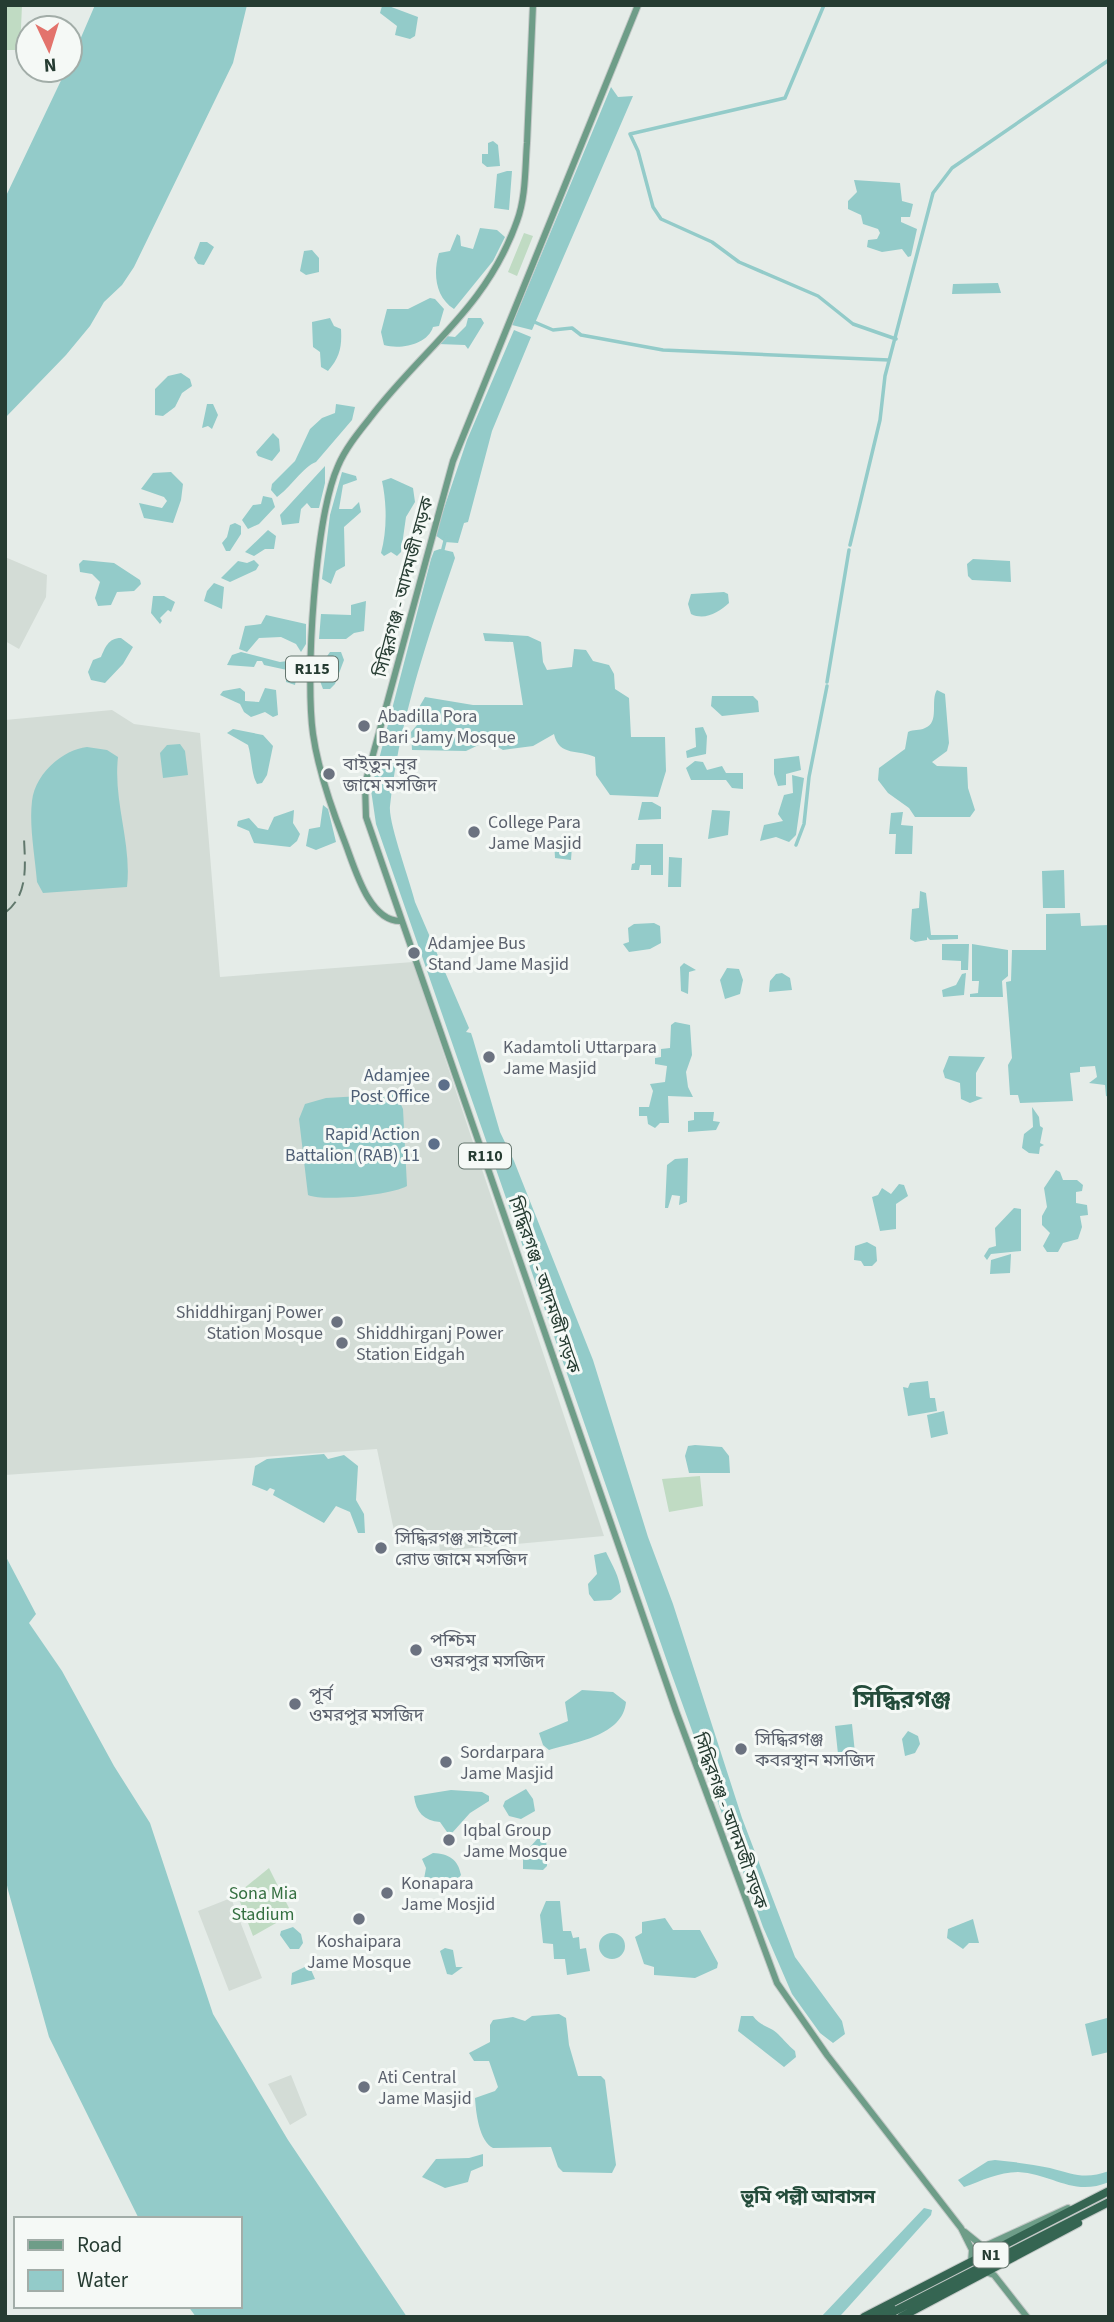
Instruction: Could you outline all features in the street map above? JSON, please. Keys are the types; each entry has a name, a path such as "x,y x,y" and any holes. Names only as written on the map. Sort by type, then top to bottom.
{"highway":[{"path":"864,2317 1073,2207 1109,2194"},
{"name":"N1","path":"875,2317 1109,2194"},
{"path":"901,2317 992,2271 1109,2205"},
{"name":"N1","path":"885,2317 1109,2205"}],"main road":[{"name":"R115","path":"400,921 389,921 380,915 365,889 334,813 313,734 312,654 323,526 333,480 349,447 382,404 477,299 497,266 518,219 525,174 533,5"},
{"name":"সিদ্ধিরগঞ্জ - আদমজী সড়ক","path":"638,5 453,461 363,794 366,817 676,1711 777,1983 827,2055 961,2228 972,2250"},
{"path":"961,2228 984,2245 1073,2207"},
{"path":"971,2262 972,2250 989,2252"},
{"path":"992,2271 1027,2317"}],"shaded area":[{"path":"5,557 47,575 46,597 19,649 5,641"},
{"path":"112,710 134,724 200,733 220,977 413,962 604,1536 440,1551 439,1543 397,1545 377,1449 5,1475 5,720"},
{"path":"231,1898 262,1978 229,1991 198,1911"},
{"path":"291,2075 307,2115 290,2125 268,2084"}],"green space":[{"path":"5,5 22,5 22,14 14,14 14,50 5,50"},
{"path":"524,233 533,236 517,276 508,272"},
{"path":"700,1476 703,1506 669,1512 662,1479"},
{"name":"Sona Mia Stadium","path":"269,1868 292,1914 253,1936 237,1894"}],"water":[{"path":"95,5 247,5 233,63 134,267 122,285 104,302 90,326 66,355 5,418 5,198 59,84 84,84 84,31"},
{"path":"386,5 418,17 415,36 410,39 395,35 397,26 380,13 382,6"},
{"path":"611,87 618,97 633,96 532,330 512,325"},
{"path":"493,141 498,145 500,166 487,167 482,163 482,154 488,154 488,143"},
{"path":"512,171 509,210 494,208 497,174"},
{"path":"854,180 900,183 902,201 913,204 910,217 901,217 901,222 917,229 911,256 908,257 902,249 882,252 867,247 868,240 877,239 880,233 878,229 863,224 861,215 848,209 848,201 857,192"},
{"path":"480,228 497,230 505,237 493,261 454,309 443,298 437,284 439,253 450,251 457,234 460,236 461,246 473,249"},
{"path":"200,242 207,242 214,247 204,265 198,264 194,258"},
{"path":"312,250 319,258 319,272 306,275 300,271 304,251"},
{"path":"998,283 1001,293 952,294 953,284"},
{"path":"430,298 435,299 444,309 439,326 433,327 426,338 413,344 398,347 384,345 381,332 387,309 408,309"},
{"path":"330,318 334,326 341,329 341,341 338,356 328,371 321,367 320,352 313,347 312,322"},
{"path":"468,318 481,318 484,323 468,349 465,345 438,344 446,336 455,337 466,326"},
{"path":"514,330 531,337 492,431 468,522 464,523 458,543 445,542 435,535 467,440"},
{"path":"181,373 190,379 192,386 182,393 175,407 163,416 155,415 155,389 168,376"},
{"path":"207,404 213,404 218,415 212,429 208,426 202,428"},
{"path":"336,404 355,407 352,420 316,462 277,497 271,490 272,484 295,461 310,429 322,418 335,413"},
{"path":"273,433 279,439 280,451 272,461 258,456 256,452"},
{"path":"325,466 325,483 319,508 311,508 307,503 301,509 299,523 282,525 280,515"},
{"path":"171,472 183,484 173,523 144,518 139,503 162,508 167,501 164,497 141,489 153,473"},
{"path":"342,472 356,476 357,480 343,485 339,509 352,509 359,502 361,512 344,527 345,566 336,571 331,584 322,579 330,515"},
{"path":"391,478 413,488 415,502 406,517 401,552 397,556 391,552 384,556 381,553 386,517 382,481"},
{"path":"263,496 272,498 275,507 259,524 248,529 242,520 253,505 261,504"},
{"path":"235,523 241,526 241,534 230,551 226,551 222,543 227,537 230,525"},
{"path":"268,530 276,536 274,549 265,549 254,556 245,552"},
{"path":"440,549 453,552 455,558 425,649 400,743 390,806 396,838 415,902 469,1028 466,1032 471,1033 500,1132 593,1360 648,1537 673,1604 742,1818 795,1957 842,2021 845,2034 833,2043 820,2033 792,1994 763,1927 669,1667 376,824 371,790 431,559 434,551"},
{"path":"973,559 1010,561 1011,582 972,580 968,576 967,564"},
{"path":"83,560 114,563 140,580 141,584 134,591 117,592 111,605 98,606 95,598 100,582 92,574 80,572 79,564"},
{"path":"254,560 259,565 256,570 230,582 221,578 238,561 247,563"},
{"path":"214,583 224,587 222,609 204,601 207,591"},
{"path":"691,594 728,594 729,603 721,609 707,616 691,614 688,604"},
{"path":"153,596 164,596 175,602 171,612 168,610 160,618 160,624 151,613"},
{"path":"366,601 364,631 354,633 346,639 319,639 321,614 351,615 351,605"},
{"path":"266,615 306,624 306,644 301,652 296,644 281,637 259,638 247,652 239,649 245,626 261,624"},
{"path":"483,633 528,636 541,642 543,662 547,670 572,667 574,649 586,650 593,661 609,665 614,674 615,689 629,698 631,737 665,737 666,771 658,797 610,795 596,775 595,757 565,749 560,746 554,734 533,746 503,750 487,741 466,751 412,750 411,732 417,725 418,709 425,697 473,705 523,705 513,642 485,641"},
{"path":"121,638 133,647 123,664 105,683 91,680 88,672 93,660 101,657 110,642"},
{"path":"241,652 280,662 295,660 303,668 297,674 295,685 286,682 287,670 264,665 262,661 257,661 254,667 227,665 232,655"},
{"path":"330,652 341,652 344,660 335,684 330,689 323,689 320,681 326,678 326,672 318,669"},
{"path":"240,688 245,692 245,701 259,702 265,688 276,690 278,715 273,717 265,712 251,717 244,712 240,704 220,695 223,691"},
{"path":"937,690 945,694 949,743 947,751 932,762 937,766 967,767 968,788 975,810 970,817 915,817 909,808 888,793 878,780 879,768 905,749 908,732 930,725 934,716"},
{"path":"712,696 753,696 758,701 759,712 722,716 711,706"},
{"path":"703,727 707,736 706,754 687,758 686,751 696,747 695,728"},
{"path":"233,729 263,735 273,746 267,775 262,783 257,784 255,780 248,745 227,733"},
{"path":"180,744 185,751 188,775 163,778 160,753 167,745"},
{"path":"87,747 107,750 118,757 118,790 127,854 127,887 43,893 37,882 33,841 31,811 34,791 44,773 59,758"},
{"path":"799,756 801,770 786,774 786,785 778,786 774,774 774,759"},
{"path":"695,761 703,762 707,770 722,766 726,773 743,773 743,789 732,788 726,780 691,780 686,768"},
{"path":"792,775 804,778 796,835 789,842 776,837 760,841 764,825 783,821 778,814 784,795 793,793"},
{"path":"642,802 652,802 661,807 661,819 638,820"},
{"path":"323,805 328,809 336,842 316,850 306,846 309,829 320,827"},
{"path":"294,810 293,823 300,834 290,847 254,843 249,831 237,826 238,821 249,818 258,828 268,830 274,817"},
{"path":"712,810 730,811 728,835 708,839"},
{"path":"903,812 901,825 913,826 912,854 895,854 896,834 889,834 891,813"},
{"path":"563,837 572,846 571,860 555,858 554,839"},
{"path":"636,844 663,844 663,875 651,875 651,865 640,865 639,870 631,870 632,864 635,863"},
{"path":"669,857 682,858 681,887 668,887"},
{"path":"1064,870 1065,908 1043,908 1042,871"},
{"path":"920,891 926,893 931,935 958,935 958,939 930,940 927,937 927,940 915,942 910,939 912,909 919,908"},
{"path":"1080,913 1081,926 1109,925 1109,1097 1106,1096 1105,1085 1089,1083 1097,1077 1095,1066 1080,1067 1080,1072 1070,1073 1073,1101 1020,1103 1018,1095 1010,1095 1008,1065 1012,1058 1006,982 1011,981 1012,950 1046,950 1046,914"},
{"path":"654,923 660,926 661,943 650,949 629,952 623,944 629,942 628,928 634,924"},
{"path":"942,944 969,944 968,970 961,970 961,961 942,960"},
{"path":"972,944 1008,950 1008,976 1002,981 1003,997 970,997 970,994 978,993 979,981 972,981"},
{"path":"684,963 696,970 689,972 688,994 681,991 680,967"},
{"path":"727,968 739,969 743,980 740,994 725,999 720,980"},
{"path":"782,973 790,978 792,990 769,992 770,981 776,974"},
{"path":"966,973 964,995 943,997 942,990 956,985 962,974"},
{"path":"675,1022 690,1025 692,1055 686,1072 688,1087 693,1097 668,1096 669,1123 660,1123 655,1128 648,1124 647,1116 639,1116 639,1107 649,1107 653,1091 650,1084 665,1082 667,1066 655,1064 655,1058 661,1057 661,1049 670,1048 671,1025"},
{"path":"949,1056 985,1057 976,1073 976,1096 983,1098 970,1103 961,1099 960,1083 945,1078 943,1071"},
{"path":"396,1094 403,1109 407,1186 358,1196 328,1198 308,1195 299,1119 305,1104 326,1098"},
{"path":"1032,1107 1043,1128 1040,1143 1044,1145 1040,1147 1039,1154 1029,1153 1022,1148 1024,1134 1033,1127"},
{"path":"694,1112 714,1112 713,1121 720,1122 716,1130 688,1132 688,1121 694,1120"},
{"path":"688,1158 687,1202 679,1205 680,1196 672,1195 668,1208 665,1208 667,1165 675,1159"},
{"path":"1056,1170 1060,1172 1063,1180 1077,1180 1083,1185 1082,1191 1076,1192 1076,1203 1087,1205 1088,1215 1080,1216 1082,1227 1078,1239 1063,1243 1058,1252 1047,1252 1043,1246 1050,1233 1042,1225 1042,1216 1047,1207 1044,1188"},
{"path":"899,1184 904,1185 908,1196 896,1204 896,1229 880,1231 872,1197 878,1195 882,1188 891,1194"},
{"path":"1014,1208 1021,1209 1021,1251 991,1254 987,1260 984,1256 989,1248 996,1246 995,1228"},
{"path":"867,1242 876,1247 877,1261 872,1266 864,1266 861,1261 854,1260 855,1246"},
{"path":"1011,1254 1010,1273 990,1274 991,1260"},
{"path":"928,1381 930,1398 935,1398 937,1411 908,1416 903,1387 908,1388 910,1383"},
{"path":"944,1411 948,1434 931,1438 927,1415"},
{"path":"688,1446 722,1447 729,1456 730,1473 689,1473 685,1456"},
{"path":"324,1454 328,1459 344,1455 358,1466 356,1500 364,1514 365,1533 358,1533 350,1512 336,1506 324,1523 273,1495 275,1490 270,1488 267,1491 252,1485 255,1466 267,1459"},
{"path":"606,1552 621,1592 611,1600 594,1601 589,1594 588,1584 597,1574 594,1555"},
{"path":"5,1555 36,1614 29,1623 62,1671 114,1766 150,1823 213,2014 288,2140 407,2317 196,2317 189,2308 242,2308 242,2217 138,2217 49,2037 5,1876"},
{"path":"582,1690 613,1692 626,1702 623,1713 616,1723 596,1736 549,1750 543,1745 539,1733 568,1721 565,1702"},
{"path":"852,1724 855,1753 838,1754 835,1726"},
{"path":"908,1731 918,1736 920,1744 915,1753 905,1756 902,1739"},
{"path":"526,1789 533,1799 535,1811 521,1819 509,1816 503,1806 505,1801"},
{"path":"451,1790 482,1792 489,1796 489,1801 470,1813 452,1833 447,1832 440,1822 429,1820 422,1815 414,1796"},
{"path":"524,1830 546,1832 547,1866 543,1870 523,1869 523,1846 531,1846 538,1838 525,1836"},
{"path":"433,1853 448,1856 455,1861 461,1875 456,1881 436,1889 424,1879 426,1868 422,1859"},
{"path":"546,1901 560,1901 563,1931 571,1931 573,1938 579,1937 580,1949 586,1948 590,1971 567,1975 565,1959 554,1959 553,1944 543,1943 540,1915"},
{"path":"665,1918 673,1930 700,1930 718,1963 717,1968 695,1978 654,1975 654,1967 644,1964 635,1937 642,1933 642,1922"},
{"path":"973,1919 979,1943 969,1943 963,1949 947,1938 948,1929"},
{"path":"293,1927 301,1934 303,1943 299,1949 290,1949 280,1935 281,1931"},
{"path":"612,1933 621,1937 625,1946 621,1955 612,1959 603,1955 599,1946 603,1937"},
{"path":"445,1948 453,1950 456,1967 463,1967 452,1975 447,1974 440,1951"},
{"path":"309,1965 315,1979 291,1985 292,1973"},
{"path":"559,2014 566,2018 569,2045 578,2076 601,2076 605,2080 616,2165 612,2173 563,2172 558,2167 551,2147 493,2148 481,2133 475,2098 495,2091 498,2087 489,2061 474,2061 469,2053 490,2042 490,2025 493,2020 513,2017 525,2021 532,2016"},
{"path":"741,2016 753,2016 775,2031 795,2051 796,2057 784,2067 738,2031"},
{"path":"1107,2018 1109,2052 1092,2056 1085,2024"},
{"path":"483,2154 483,2166 471,2171 468,2182 445,2188 422,2177 436,2159 469,2158"},
{"path":"988,2161 1037,2165 1079,2175 1109,2171 1109,2182 1096,2186 1074,2186 1018,2172 997,2175 964,2187 958,2180"},
{"path":"924,2208 932,2210 931,2215 842,2314 839,2317 821,2317"}],"waterway":[{"path":"824,5 785,98 630,134 638,151 653,207 661,219 712,242 739,262 818,296 853,324 896,339"},
{"path":"850,545 880,420 885,376 933,193 952,168 1109,60"},
{"path":"532,321 553,330 572,328 581,335 663,350 889,360"},
{"path":"442,553 446,537"},
{"path":"827,682 849,550"},
{"path":"796,845 804,824 809,777 827,686"}],"railway":[{"path":"6,912 19,897 22,888 25,868 24,838"}],"place":[{"name":"Abadilla Pora Bari Jamy Mosque","path":"364,726"},
{"name":"বাইতুন নূর জামে মসজিদ","path":"329,774"},
{"name":"College Para Jame Masjid","path":"474,832"},
{"name":"Adamjee Bus Stand Jame Masjid","path":"414,953"},
{"name":"Kadamtoli Uttarpara Jame Masjid","path":"489,1057"},
{"name":"Adamjee Post Office","path":"444,1085"},
{"name":"Rapid Action Battalion (RAB) 11","path":"434,1144"},
{"name":"Shiddhirganj Power Station Mosque","path":"337,1322"},
{"name":"Shiddhirganj Power Station Eidgah","path":"342,1343"},
{"name":"সিদ্ধিরগঞ্জ সাইলো রোড জামে মসজিদ","path":"381,1548"},
{"name":"পশ্চিম ওমরপুর মসজিদ","path":"416,1650"},
{"name":"পূর্ব ওমরপুর মসজিদ","path":"295,1704"},
{"name":"সিদ্ধিরগঞ্জ কবরস্থান মসজিদ","path":"741,1749"},
{"name":"Sordarpara Jame Masjid","path":"446,1762"},
{"name":"Iqbal Group Jame Mosque","path":"449,1840"},
{"name":"Konapara Jame Mosjid","path":"387,1893"},
{"name":"Koshaipara Jame Mosque","path":"359,1919"},
{"name":"Ati Central Jame Masjid","path":"364,2087"}],"district":[{"name":"সিদ্ধিরগঞ্জ","path":"902,1699"},
{"name":"ভূমি পল্লী আবাসন","path":"808,2197"}]}
